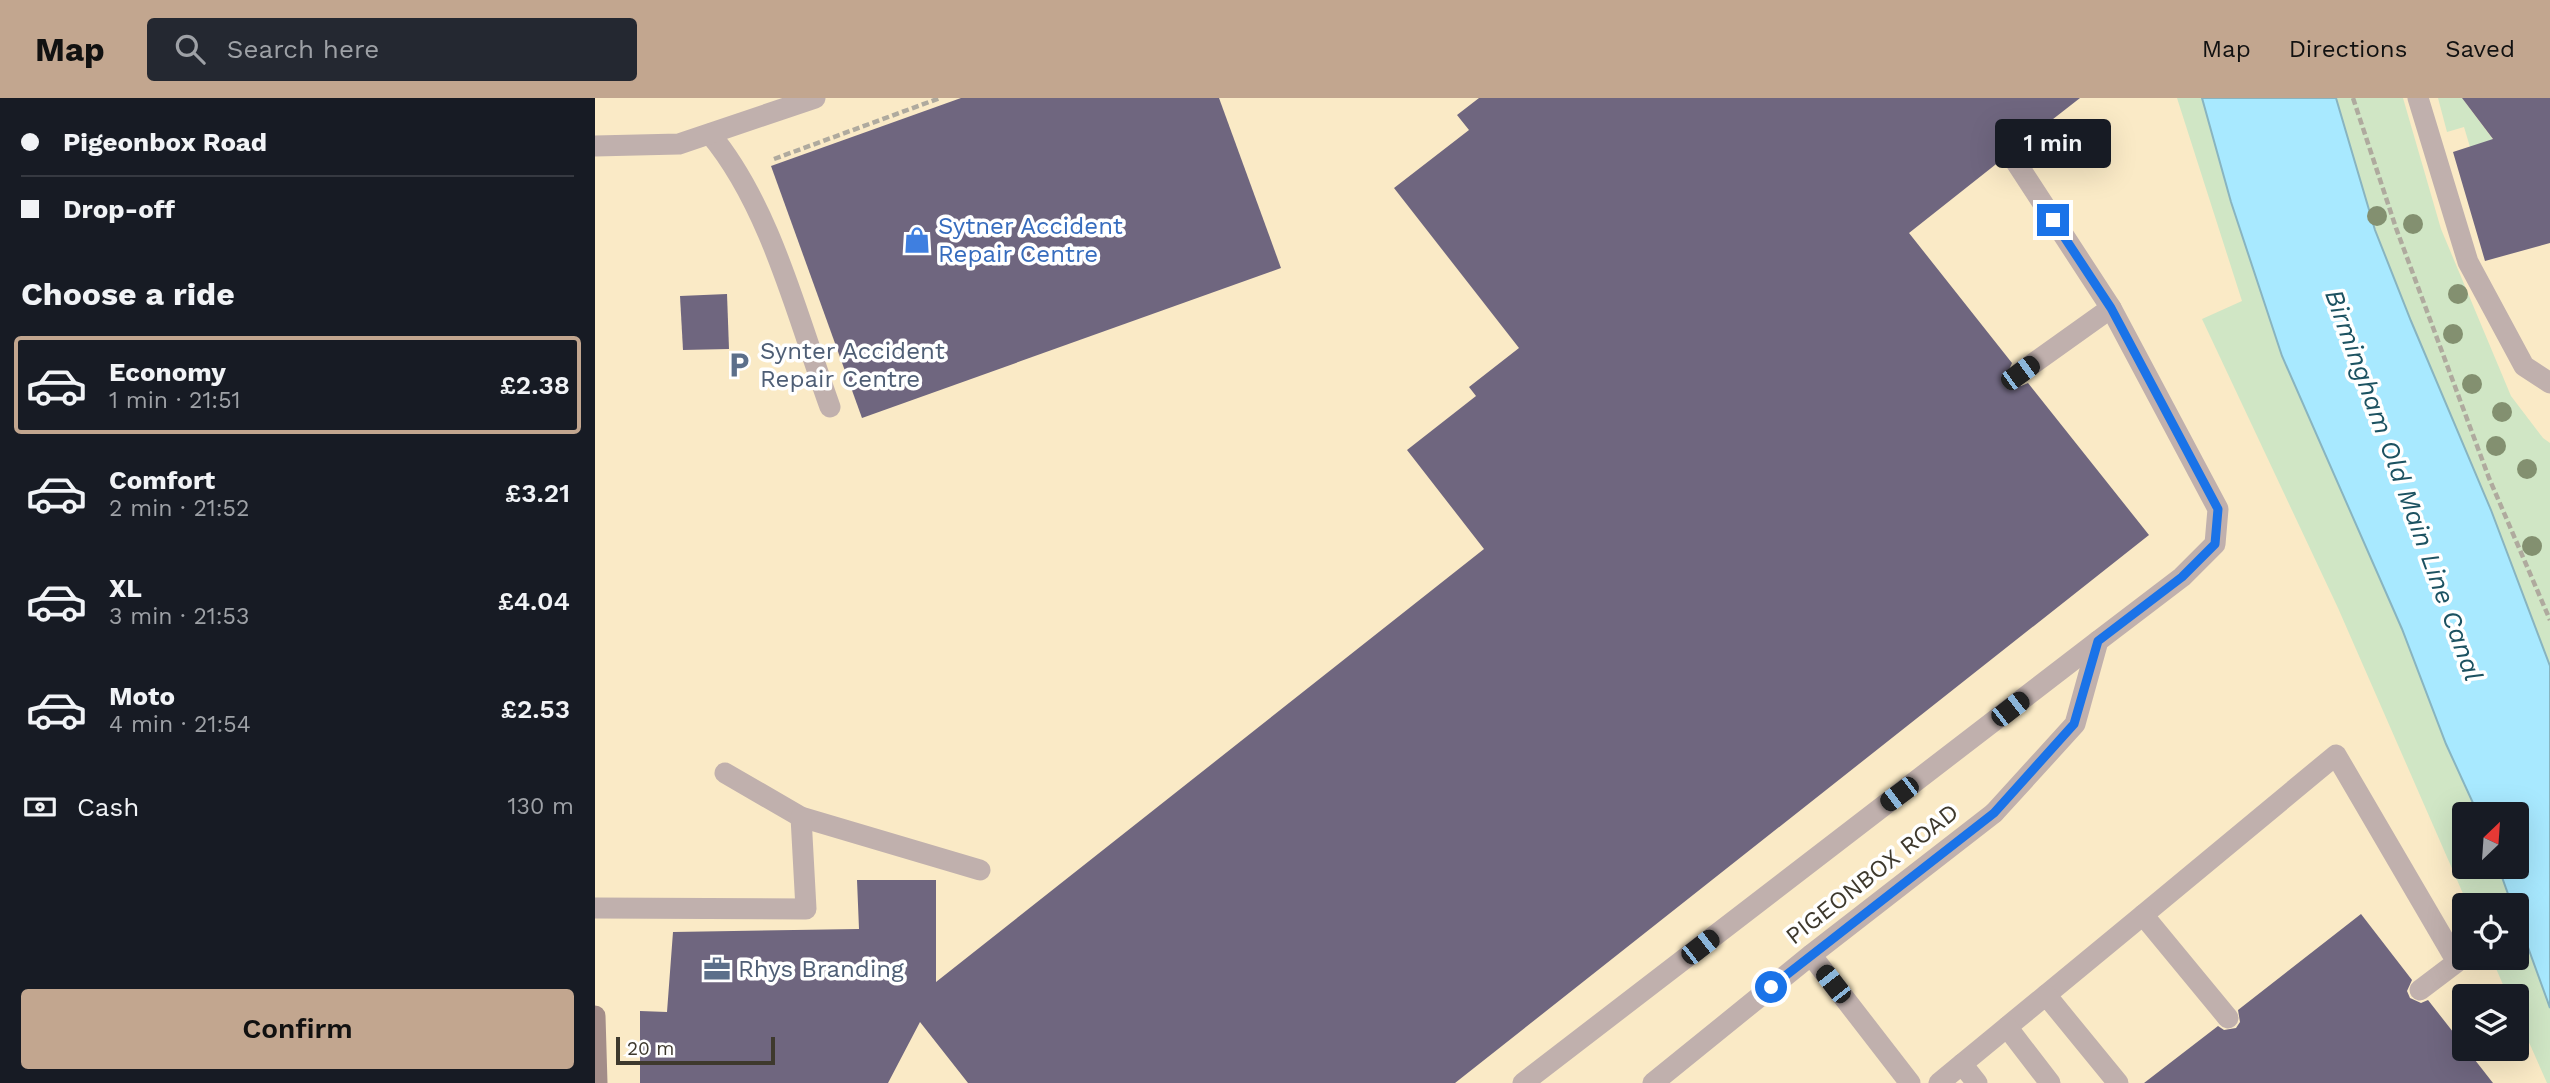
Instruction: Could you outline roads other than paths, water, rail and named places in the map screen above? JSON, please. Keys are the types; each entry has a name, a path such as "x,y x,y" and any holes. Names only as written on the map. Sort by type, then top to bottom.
{"street":[{"path":"595,146 679,144 815,98"},
{"path":"2418,98 2468,262 2524,366 2550,383"},
{"path":"710,134 729,156 765,223 829,407"},
{"path":"1523,1083 2182,577 2215,544 2218,509 2111,308 2010,153"},
{"path":"2020,373 2111,308"},
{"name":"PIGEONBOX ROAD","path":"1653,1083 1811,955 1994,813 2074,724 2098,641"},
{"path":"1939,1083 2336,755 2457,962 2420,990"},
{"path":"725,773 801,817 980,870"},
{"path":"595,908 806,909 801,817"},
{"path":"2143,915 2228,1018"},
{"path":"1811,955 1910,1083"},
{"path":"2046,995 2118,1083"},
{"path":"595,1016 597,1083"},
{"path":"2007,1027 2050,1083"},
{"path":"1962,1064 1976,1083"}],"water":[{"name":"Birmingham Old Main Line Canal","path":"2202,98 2336,98 2375,230 2491,510 2550,666 2550,1008 2529,950 2529,893 2508,893 2503,879 2529,879 2529,802 2473,802 2446,744 2402,629 2282,356 2231,202"}],"place":[{"name":"Sytner Accident Repair Centre","path":"917,240"},
{"name":"Synter Accident Repair Centre","path":"739,365"},
{"name":"Rhys Branding","path":"717,969"}]}
